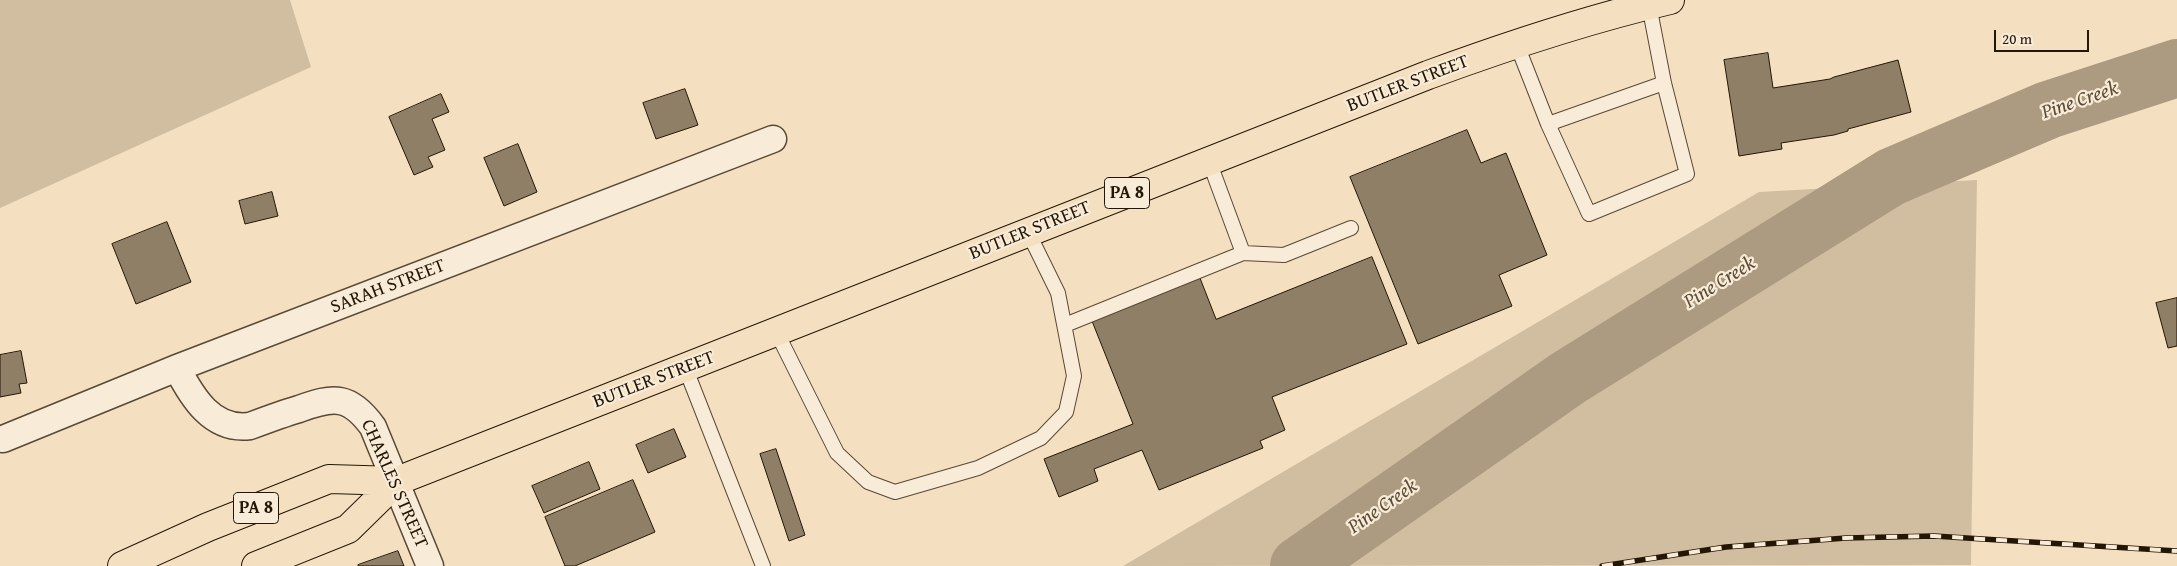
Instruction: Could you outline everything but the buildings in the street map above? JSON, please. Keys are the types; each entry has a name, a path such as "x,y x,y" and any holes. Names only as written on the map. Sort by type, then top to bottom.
{"highway":[{"name":"BUTLER STREET","path":"122,566 208,527 329,479 397,481 1428,75 1488,53 1660,2"},
{"name":"BUTLER STREET","path":"256,566 348,530 397,481"}],"street":[{"name":"SARAH STREET","path":"3,439 177,368 774,139"},
{"name":"CHARLES STREET","path":"177,368 192,396 202,408 215,418 235,426 250,426 329,399 353,406 362,412 373,427 397,481 430,566"}],"lane":[{"path":"1518,45 1548,124 1589,214 1687,174 1664,82 1660,2"},
{"path":"1548,124 1664,82"},
{"path":"1209,161 1243,253"},
{"path":"1065,325 1243,253 1284,255 1351,228"},
{"path":"776,332 837,453 868,482 895,492 978,468 1041,438 1066,412 1074,376 1058,293 1028,232"},
{"path":"685,367 763,566"}],"shaded area":[{"path":"0,0 290,0 311,67 0,208"},
{"path":"1977,180 1971,565 1123,566 1759,192"}],"waterway":[{"name":"Pine Creek","path":"1299,566 1568,378 1891,177 2048,110 2177,68"}],"railway":[{"path":"1602,566 1726,547 1846,538 1934,536 2177,551"}]}
